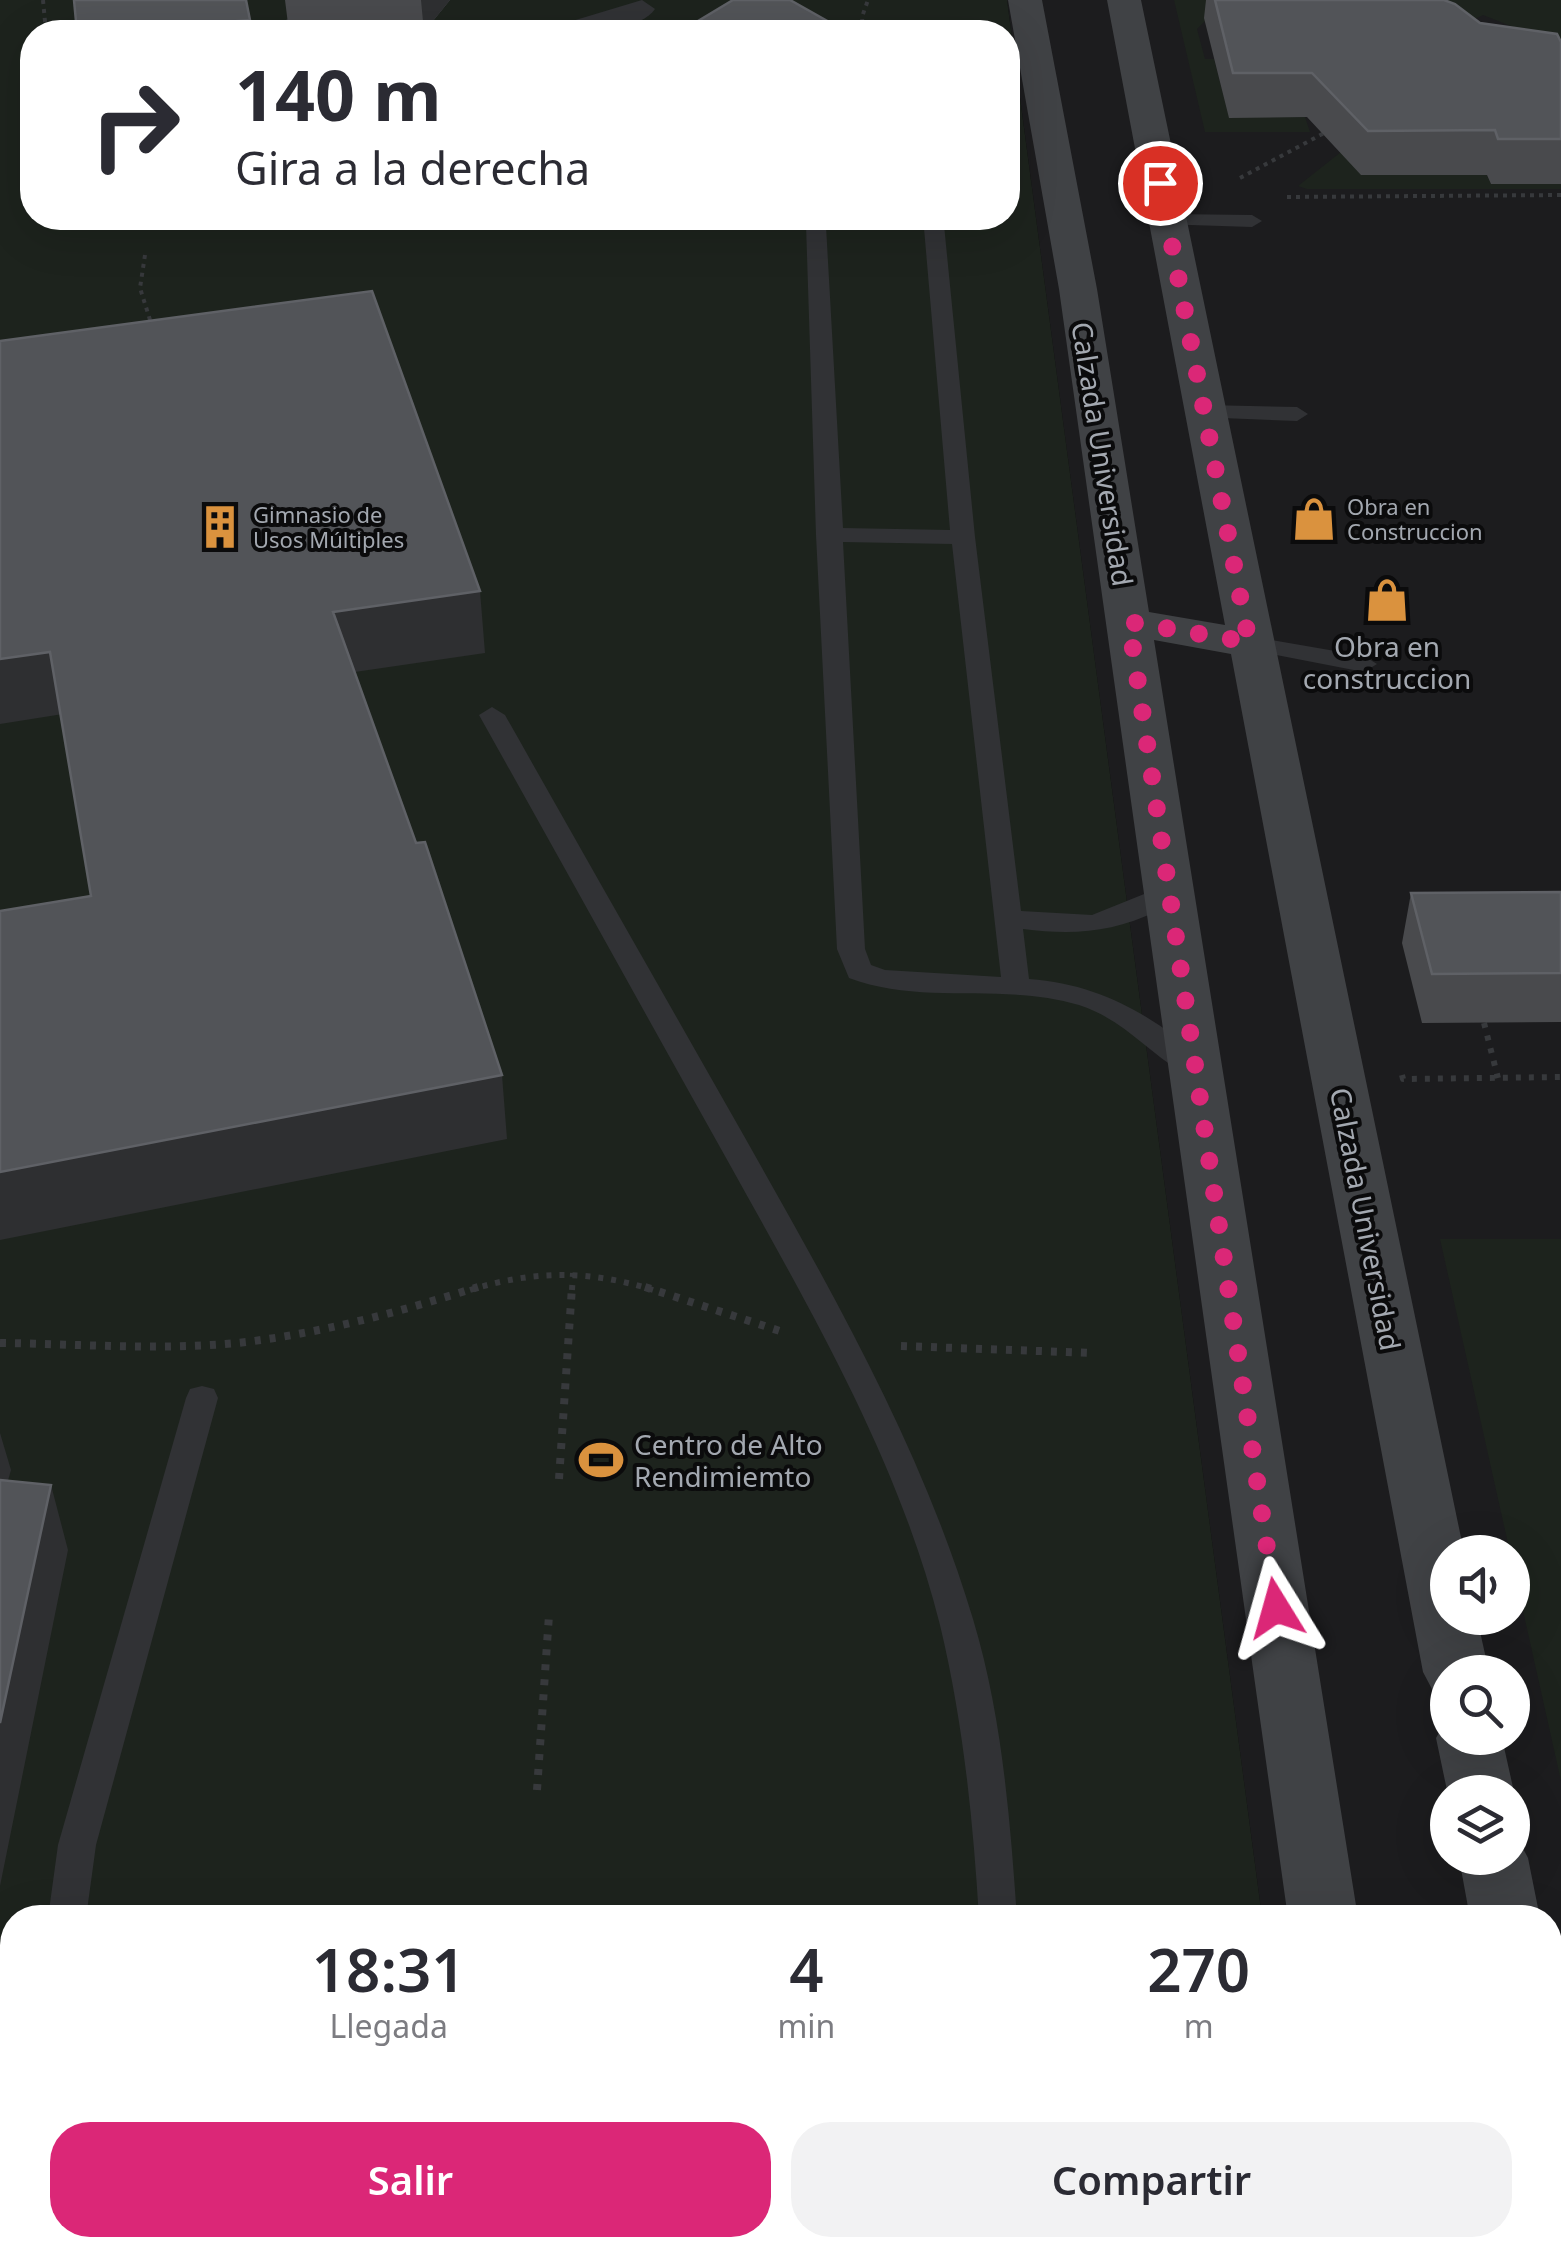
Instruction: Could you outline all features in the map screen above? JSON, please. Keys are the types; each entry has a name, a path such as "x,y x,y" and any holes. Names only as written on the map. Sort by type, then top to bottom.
{"main road":[{"name":"Calzada Universidad","path":"1025,0 1078,290 1320,1905"},
{"name":"Calzada Universidad","path":"1124,0 1453,1655"},
{"path":"1129,622 1249,642"},
{"path":"1496,1875 1502,1905"}],"street":[{"path":"606,20 638,9"}],"lane":[{"path":"1167,220 1252,221"},
{"path":"816,230 851,949 859,971 890,984 1074,991 1120,1009 1195,1067"},
{"path":"934,230 964,537 1016,986"},
{"path":"1205,412 1297,414"},
{"path":"828,535 964,537"},
{"path":"1249,642 1364,664"},
{"path":"492,716 846,1345 929,1534 956,1624 991,1811 997,1905"},
{"path":"1009,918 1088,927 1116,921 1169,893"},
{"path":"69,1905 77,1845 202,1398"}],"path":[{"path":"289,20 298,12"},
{"path":"1240,178 1327,131"},
{"path":"1283,196 1561,195"},
{"path":"140,325 151,323 140,288 144,255"},
{"path":"1484,1023 1498,1078"},
{"path":"0,1344 178,1346 276,1338 383,1318 534,1272 573,1272 659,1291 747,1324 846,1345 1094,1353"},
{"path":"558,1479 573,1272"},
{"path":"537,1790 549,1615"}],"shaded area":[{"name":"Centro de Alto Rendimiemto","path":"0,0 1007,0 1010,20 20,20 20,230 1020,230 1020,98 1260,1905 0,1905"},
{"path":"1007,0 1561,0 1561,1905 1260,1905 1020,98 1020,20 1010,20"},
{"path":"1174,0 1561,0 1561,46 1483,15 1443,34 1207,19 1197,29 1205,59 1214,59 1229,117 1305,117 1310,132 1205,132"},
{"path":"1351,144 1487,175 1491,184 1561,183 1561,189 1298,186"},
{"path":"1440,1239 1561,1239 1561,1781 1528,1635 1530,1535 1506,1535"}],"building":[{"path":"74,0 246,0 250,20 76,20"},
{"path":"733,0 790,0 826,20 700,20"},
{"path":"1215,0 1444,0 1480,23 1557,34 1561,42 1561,139 1498,139 1495,130 1368,131 1312,73 1233,73"},
{"path":"372,291 480,591 333,612 416,843 425,842 502,1075 0,1172 0,911 91,896 50,652 0,659 0,341"},
{"path":"1561,892 1561,973 1432,974 1411,893"},
{"path":"0,1480 51,1485 0,1723"}],"place":[{"name":"Obra en Construccion","path":"1314,519"},
{"name":"Gimnasio de Usos Múltiples","path":"220,527"},
{"name":"Obra en construccion","path":"1387,600"},
{"name":"Centro de Alto Rendimiemto","path":"601,1460"}],"route":[{"path":"1160,183 1249,642 1129,622 1276,1608"}]}
